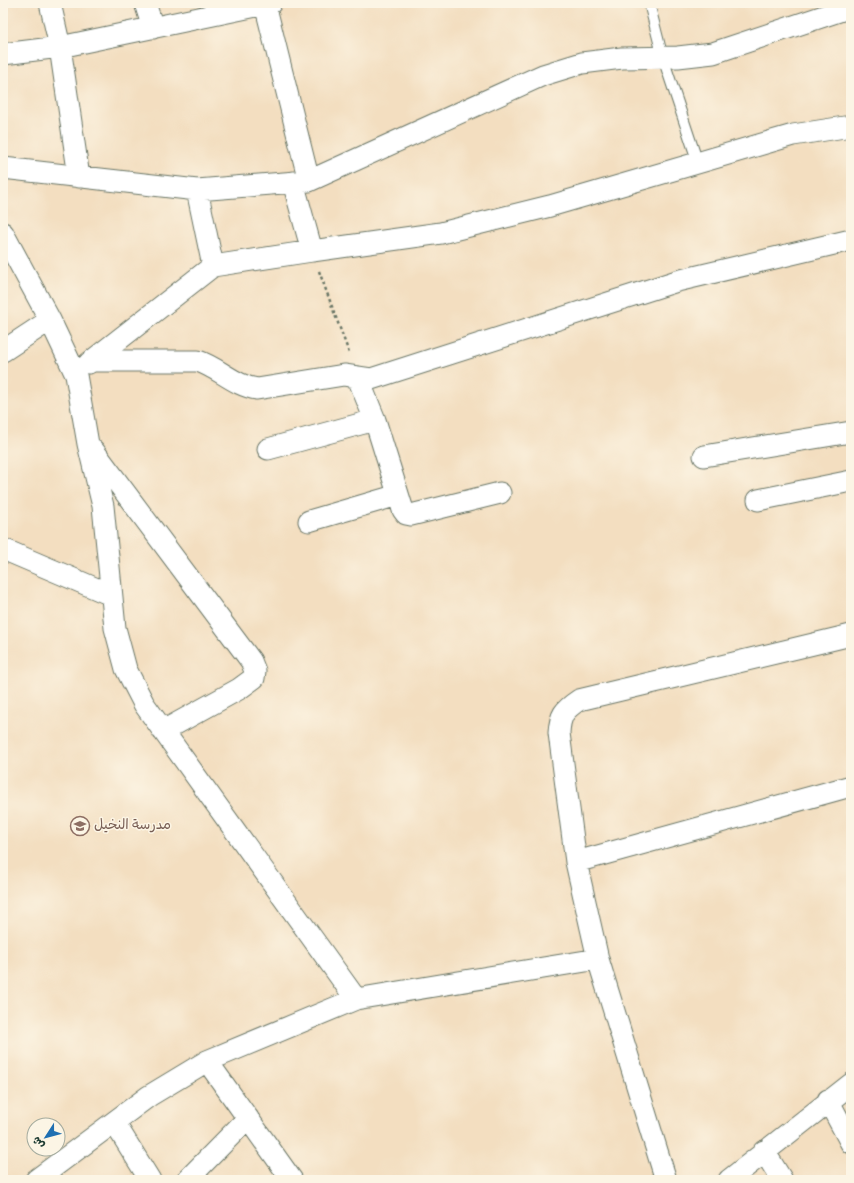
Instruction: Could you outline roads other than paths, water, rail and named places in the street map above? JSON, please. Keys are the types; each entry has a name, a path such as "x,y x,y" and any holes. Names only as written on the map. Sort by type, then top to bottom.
{"street":[{"path":"50,3 60,47 79,177"},
{"path":"145,3 153,28"},
{"path":"3,54 60,47 268,4 301,182 312,252"},
{"path":"3,168 196,190 301,182 543,75 582,63 622,58 663,58 713,53 851,7"},
{"path":"76,375 213,266 441,233 550,206 793,135 851,126"},
{"path":"196,190 213,266"},
{"path":"3,233 50,320 76,375 88,444 103,506 115,628 126,670 144,704 356,1000"},
{"path":"92,361 198,361 206,364 247,388 257,389 330,376 344,375 358,378 371,378 677,281 851,240"},
{"path":"3,351 50,320"},
{"path":"358,378 375,420 398,495 403,510 406,514 411,515 500,493"},
{"path":"268,449 375,420"},
{"path":"704,456 851,432"},
{"path":"88,444 251,661 255,671 254,678 239,690 163,731"},
{"path":"758,500 851,481"},
{"path":"309,521 398,495"},
{"path":"3,549 111,595"},
{"path":"666,1180 598,959 576,862 559,733 560,718 568,707 579,700 851,635"},
{"path":"576,862 851,786"},
{"path":"36,1180 149,1096 207,1061 356,1000 598,959"},
{"path":"207,1061 292,1180"},
{"path":"729,1180 828,1100 851,1084"},
{"path":"828,1100 851,1143"},
{"path":"187,1180 248,1118"},
{"path":"114,1122 150,1180"},
{"path":"764,1151 782,1180"}],"lane":[{"path":"649,3 663,58 698,163"}],"place":[{"name":"مدرسة النخيل","path":"80,826"}]}
